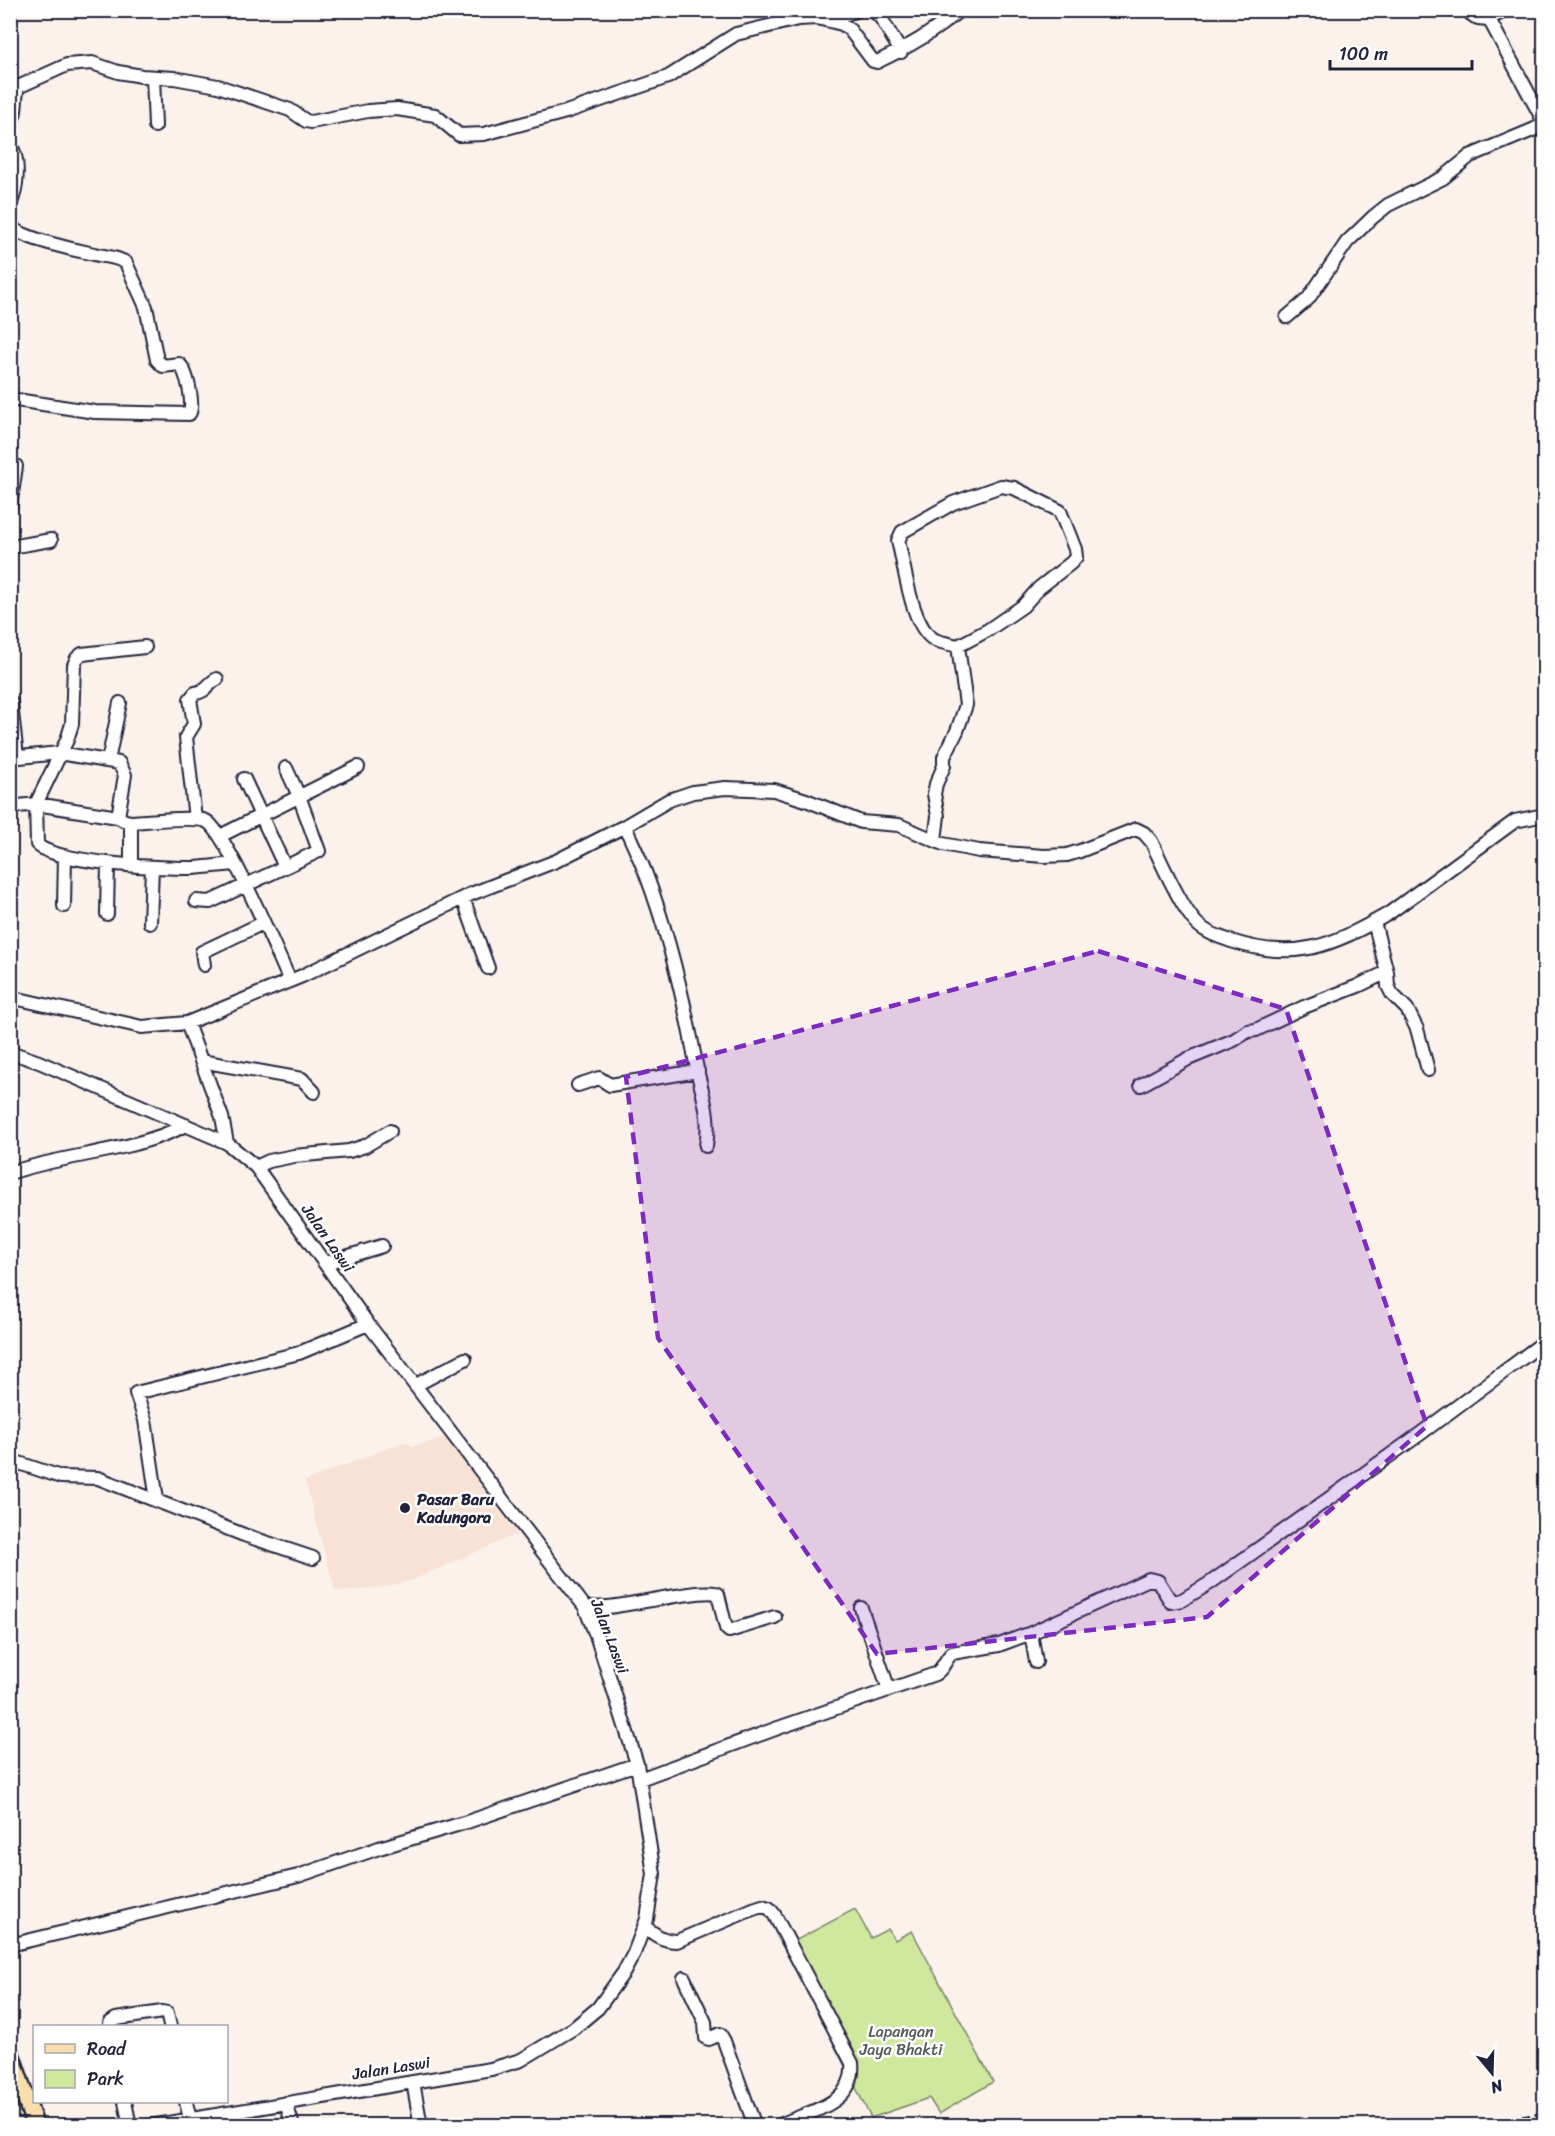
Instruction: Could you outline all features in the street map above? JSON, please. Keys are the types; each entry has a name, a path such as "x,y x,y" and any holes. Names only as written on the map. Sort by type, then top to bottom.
{"main road":[{"path":"10,2052 35,2126"}],"street":[{"path":"10,124 15,117 14,98 18,87 67,65 92,63 118,72 174,78 218,86 290,110 306,121 318,122 368,111 397,109 435,115 459,135 484,134 566,112 668,77 736,34 798,19 829,20 858,10"},
{"path":"873,10 881,18 900,52"},
{"path":"829,20 849,29 875,62 900,52 934,32 960,10"},
{"path":"1467,10 1472,16 1481,19 1489,18 1505,10"},
{"path":"1287,317 1308,299 1347,242 1372,217 1388,205 1443,178 1470,156 1535,129 1545,122 1489,18"},
{"path":"153,77 155,126"},
{"path":"10,145 14,149 17,172 16,190 10,205"},
{"path":"10,227 29,236 94,254 119,258 126,262 146,307 157,360 163,366 179,364 182,366 192,406 189,414 94,412 10,399"},
{"path":"10,508 16,466"},
{"path":"1001,486 1014,488 1060,511 1076,557 1015,612 958,646 934,640 925,631 915,612 898,541 902,532 953,503 1001,486"},
{"path":"10,547 51,540"},
{"path":"935,840 938,816 934,794 936,784 944,766 944,757 957,731 966,705 958,646"},
{"path":"145,647 82,654 77,658 74,665 72,723 67,740 36,804 37,844 40,849 65,856 108,863 194,868 235,864"},
{"path":"195,819 186,737 194,724 190,699 195,693 206,689 209,683 217,679"},
{"path":"10,703 14,757 59,753 119,762 125,775 118,817"},
{"path":"108,760 120,703"},
{"path":"220,836 358,767"},
{"path":"196,901 210,902 319,851 299,796 285,768"},
{"path":"244,780 285,867"},
{"path":"10,997 142,1027 187,1023 290,981 463,898 556,861 625,826 669,800 693,792 725,788 774,790 806,800 853,820 898,825 935,840 979,851 1044,856 1067,855 1136,829 1144,833 1151,841 1192,919 1205,931 1255,949 1290,952 1320,948 1374,922 1515,821 1545,815"},
{"path":"10,807 36,804 118,817 132,822 195,819 208,822 220,836 235,864 290,981"},
{"path":"131,865 132,822"},
{"path":"625,826 647,877 690,1027 706,1103 709,1127 706,1146"},
{"path":"64,906 65,856"},
{"path":"107,914 108,863"},
{"path":"150,923 153,867"},
{"path":"463,898 488,968"},
{"path":"1374,922 1387,972 1388,986 1392,994 1407,1009 1417,1029 1428,1070"},
{"path":"204,965 202,952 264,923"},
{"path":"1141,1085 1188,1059 1234,1040 1244,1033 1256,1030 1387,972"},
{"path":"187,1023 222,1117 227,1143"},
{"name":"Jalan Laswi","path":"10,1052 39,1062 227,1143 256,1167 368,1324 585,1607 637,1764 654,1874 644,1926 634,1953 612,1990 598,2008 574,2028 521,2060 491,2069 150,2126"},
{"path":"201,1061 302,1079 314,1092"},
{"path":"578,1085 599,1078 610,1085 698,1071"},
{"path":"10,1173 148,1141 186,1125"},
{"path":"256,1167 269,1161 294,1156 365,1146 390,1131"},
{"path":"326,1263 382,1246"},
{"path":"157,1500 145,1420 136,1392 298,1353 368,1324"},
{"path":"640,1779 935,1674 940,1672 946,1658 952,1653 989,1648 1031,1633 1149,1579 1158,1581 1171,1602 1192,1595 1420,1434 1545,1342"},
{"path":"416,1384 465,1359"},
{"path":"10,1460 61,1477 98,1478 244,1535 313,1558"},
{"path":"585,1607 606,1608 692,1593 713,1592 718,1594 726,1628 729,1631 775,1617"},
{"path":"861,1608 889,1690"},
{"path":"1031,1633 1036,1662"},
{"path":"10,1945 298,1876 637,1764"},
{"path":"644,1926 659,1938 677,1941 762,1906 769,1908 774,1914 852,2062 850,2083 841,2096 831,2103 778,2126"},
{"path":"684,1978 705,2022 706,2038 720,2034 724,2041 755,2126"},
{"path":"110,2025 116,2019 162,2012 167,2013 170,2025"},
{"path":"413,2082 421,2126"},
{"path":"125,2103 130,2126"},
{"path":"186,2103 190,2119"},
{"path":"286,2103 293,2126"}],"highlighted area":[{"path":"1098,951 1286,1009 1427,1426 1207,1617 877,1654 658,1338 626,1077"}],"shaded area":[{"name":"Pasar Baru Kadungora","path":"445,1438 517,1534 413,1580 384,1587 335,1591 305,1481 403,1442 413,1446"}],"green space":[{"name":"Lapangan Jaya Bhakti","path":"855,1909 871,1938 888,1929 895,1940 912,1931 993,2082 939,2114 929,2098 871,2118 785,1946"}],"railway":[{"path":"1468,2126 1544,2113"}],"place":[{"name":"Pasar Baru Kadungora","path":"405,1508"}]}
